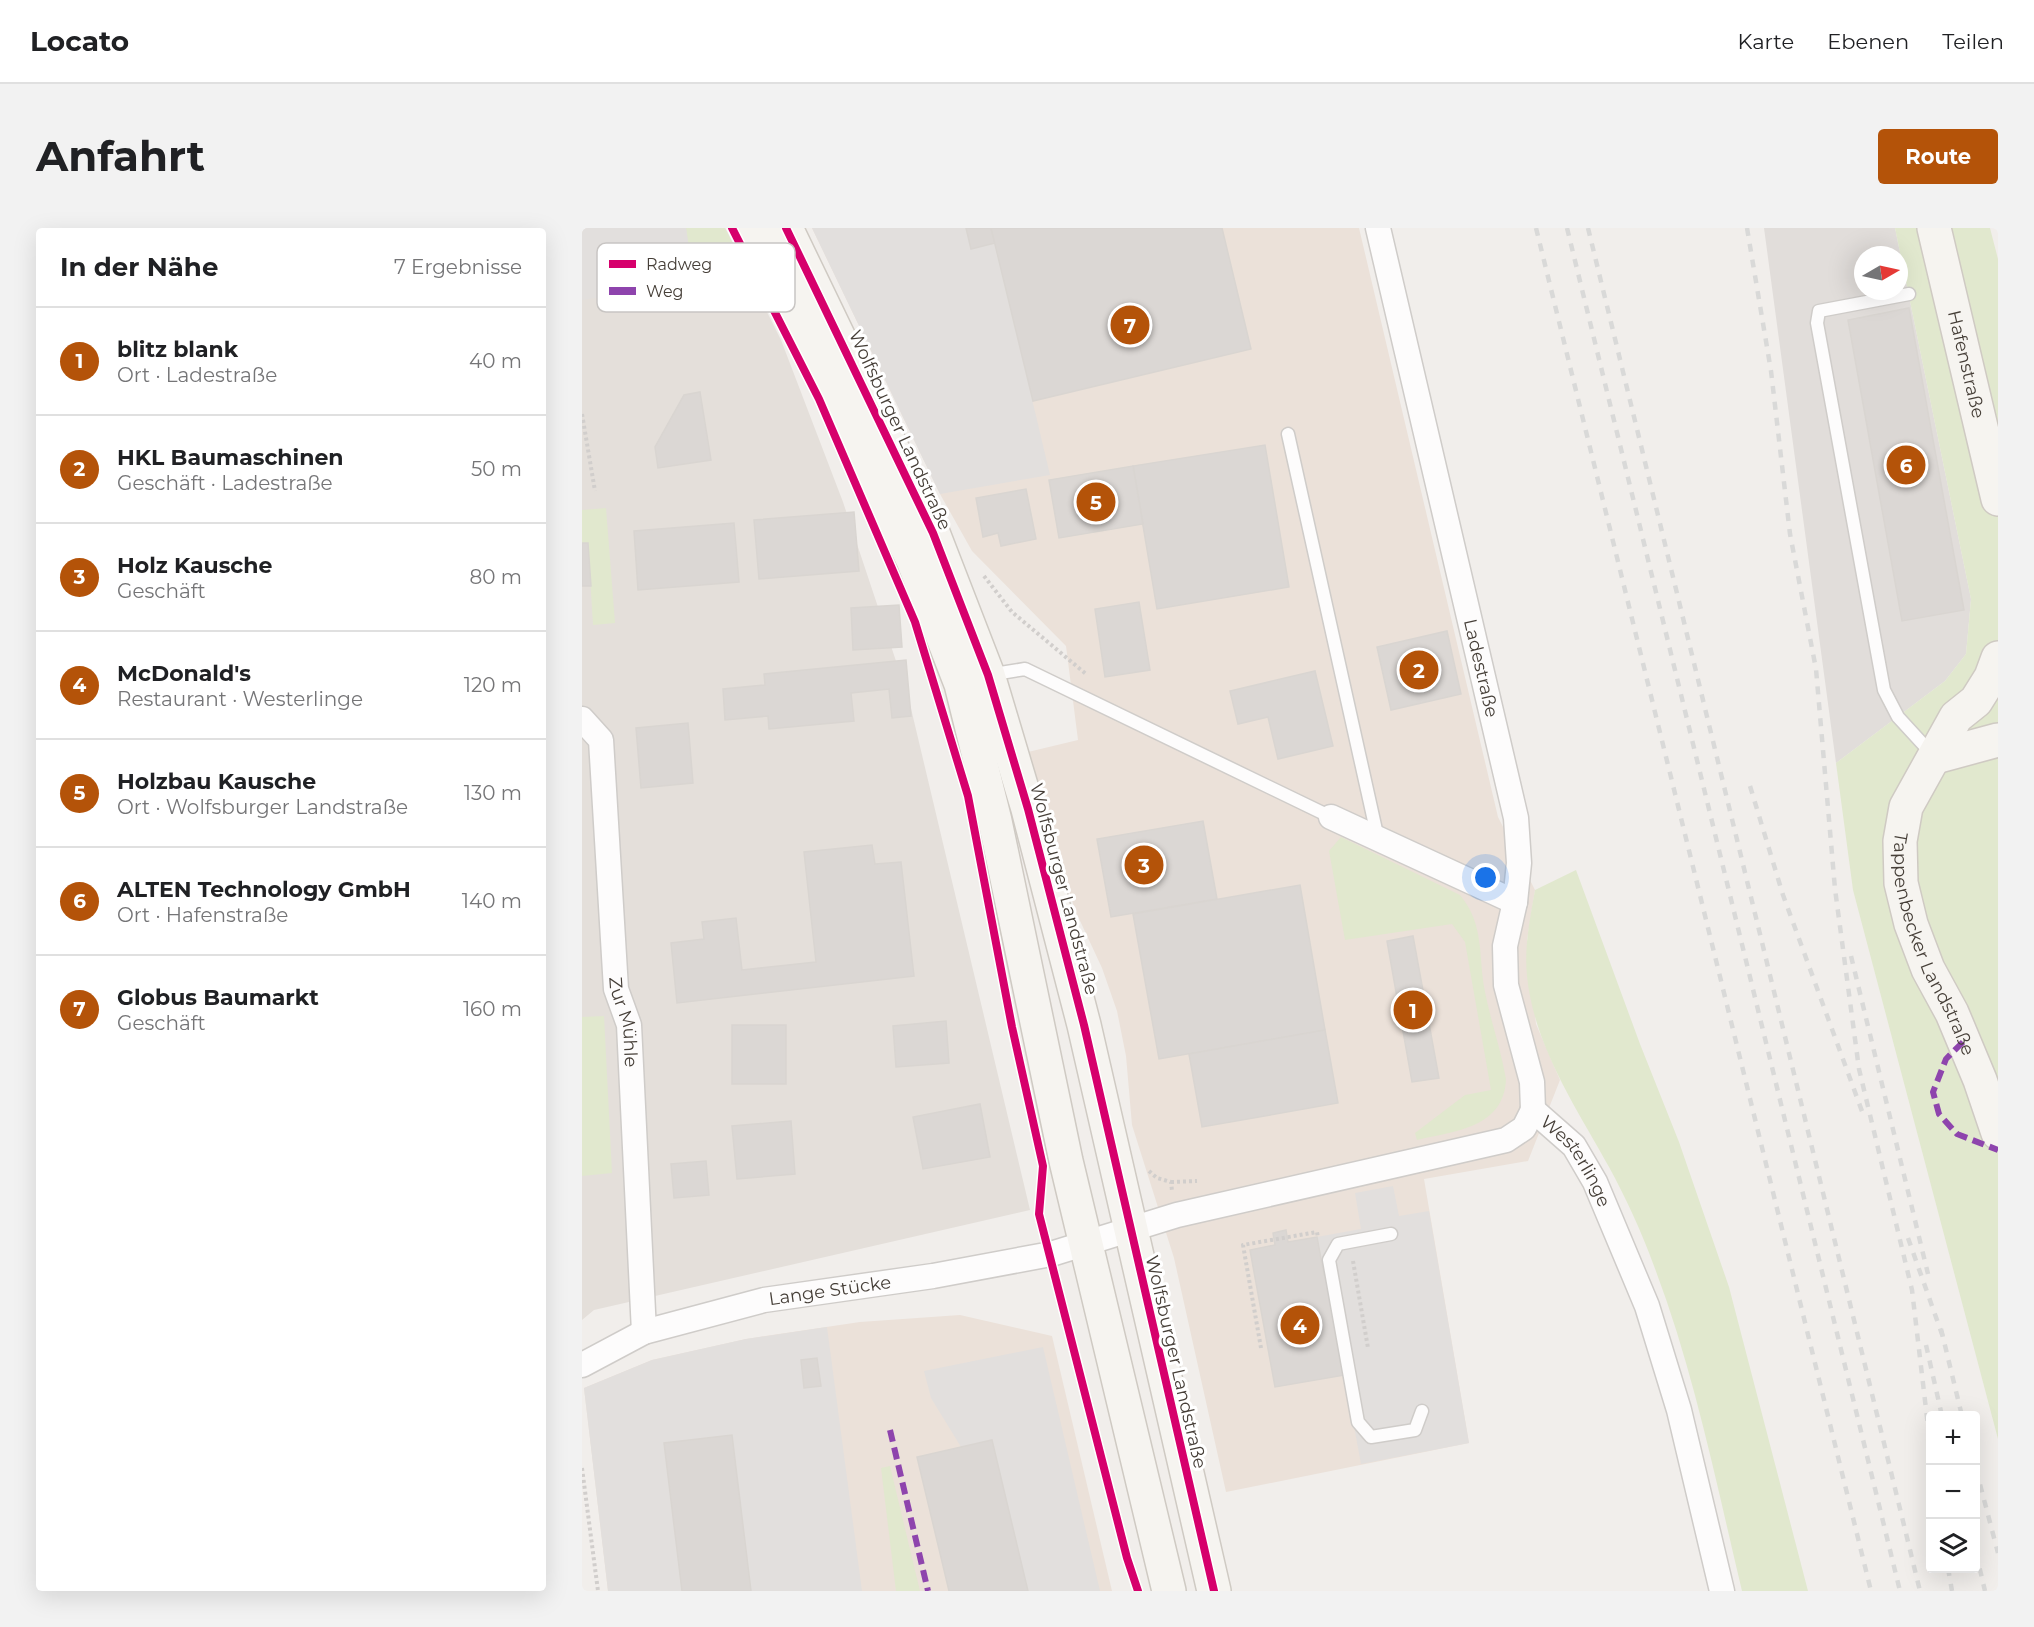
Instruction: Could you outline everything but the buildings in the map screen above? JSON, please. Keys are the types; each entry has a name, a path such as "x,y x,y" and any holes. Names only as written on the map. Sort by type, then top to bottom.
{"street":[{"path":"752,228 759,243"},
{"name":"Wolfsburger Landstraße","path":"786,228 793,243"},
{"name":"Ladestraße","path":"1377,228 1516,818 1519,863 1515,902 1505,946 1506,985 1533,1082 1533,1110"},
{"name":"Hafenstraße","path":"1934,228 1998,499"},
{"name":"Wolfsburger Landstraße","path":"795,247 933,533 988,675 1028,809 1081,1014 1214,1591"},
{"path":"792,312 912,560 961,684 995,821 1085,1244 1169,1591"},
{"name":"Tappenbecker Landstraße","path":"1998,658 1991,677 1987,699 1956,717 1906,807 1900,841 1900,883 1911,924 1928,969 1952,1013 1998,1133"},
{"name":"Zur Mühle","path":"582,719 601,740 616,989 629,1025 644,1332"},
{"path":"1935,757 1998,740"},
{"path":"1331,816 1515,902"},
{"name":"Westerlinge","path":"1085,1244 1177,1215 1506,1140 1524,1128 1533,1110 1574,1146 1595,1182 1647,1306 1679,1410 1722,1591"},
{"name":"Lange Stücke","path":"582,1365 644,1332 764,1300 944,1274 1051,1254 1085,1244"}],"lane":[{"path":"1909,294 1820,311 1817,323 1884,690 1898,717 1935,757"},
{"path":"1288,434 1378,838"},
{"path":"988,675 1024,669 1331,816"},
{"path":"1391,1234 1338,1244 1329,1260 1358,1422 1371,1437 1404,1432 1415,1430 1422,1411"}],"path":[{"path":"582,414 595,491"},
{"path":"980,570 1012,612 1092,679"},
{"path":"1171,1182 1201,1180"},
{"path":"582,1468 598,1591"}],"shaded area":[{"path":"582,228 725,228 732,243 597,243 597,312 767,312 781,340 843,502 909,700 1030,1210 594,1310 582,1320"},
{"path":"582,228 686,228 688,243 597,243 597,298 582,300"},
{"path":"812,228 1359,228 1498,817 1535,890 1527,940 1536,1024 1560,1080 1528,1161 1424,1179 1469,1443 1226,1492 1174,1258 1132,1125 1126,1056 1117,1011 1102,968 1075,910 1028,752 1078,740 1066,646 972,551 940,494"},
{"path":"812,228 966,228 971,249 995,243 1050,475 940,494"},
{"path":"1764,228 1895,228 1899,246 1854,246 1854,300 1908,300 1908,291 1971,599 1966,654 1945,681 1836,763"},
{"path":"1393,1186 1399,1216 1429,1211 1469,1443 1361,1464 1317,1237 1361,1229 1355,1193"},
{"path":"960,1315 1052,1336 1112,1591 608,1591 584,1388 652,1360 746,1339 860,1322"},
{"path":"827,1327 862,1591 751,1591 732,1435 664,1443 682,1591 608,1591 584,1388 652,1360 746,1339"},
{"path":"1043,1347 1100,1591 1028,1591 992,1440 961,1447 931,1398 924,1371"}],"green space":[{"path":"686,228 725,228 733,243 688,243"},
{"path":"1895,228 1990,228 1998,259 1998,1439 1853,890 1836,763 1945,681 1966,654 1971,599 1908,291 1908,246 1899,246"},
{"path":"606,508 615,623 593,625 588,543 582,543 582,510"},
{"path":"1341,837 1460,895 1468,906 1477,929 1485,992 1506,1079 1503,1095 1497,1108 1475,1125 1417,1140 1415,1133 1465,1095 1491,1090 1465,942 1452,924 1345,940 1329,851"},
{"path":"1576,870 1679,1142 1729,1287 1808,1591 1742,1591 1693,1386 1654,1266 1628,1203 1570,1099 1538,1027 1531,1002 1526,965 1528,933 1535,890"},
{"path":"604,1016 612,1173 582,1176 582,1017"},
{"path":"890,1466 920,1591 896,1591 881,1468"}],"railway":[{"path":"1536,228 1871,1591"},
{"path":"1567,228 1900,1591"},
{"path":"1588,228 1920,1591"},
{"path":"1747,228 1771,371 1790,534 1816,669 1835,889 1859,1069 1912,1290 1926,1411"},
{"path":"1750,786 1783,895 1863,1114"},
{"path":"1851,956 1928,1274"},
{"path":"1908,1238 1943,1337"},
{"path":"1941,1329 1961,1411"},
{"path":"1926,1345 1941,1411"},
{"path":"1980,1484 1998,1553"},
{"path":"1980,1570 1985,1591"},
{"path":"1949,1573 1952,1591"}],"marked path":[{"path":"1963,1042 1946,1059 1933,1092 1939,1114 1957,1134 1998,1150"},
{"path":"890,1430 928,1591"}],"cycle path":[{"path":"732,228 740,243"},
{"path":"786,228 793,243"},
{"path":"795,247 933,533 988,675 1028,809 1084,1025 1214,1591"},
{"path":"775,312 819,399 915,622 968,796 1012,1027 1043,1166 1039,1214 1127,1558 1138,1591"}],"place":[{"name":"Globus Baumarkt","path":"1130,325"},
{"name":"ALTEN Technology GmbH","path":"1906,465"},
{"name":"Holzbau Kausche","path":"1096,502"},
{"name":"HKL Baumaschinen","path":"1419,670"},
{"name":"Holz Kausche","path":"1144,865"},
{"name":"blitz blank","path":"1413,1010"},
{"name":"McDonald's","path":"1300,1325"}]}
